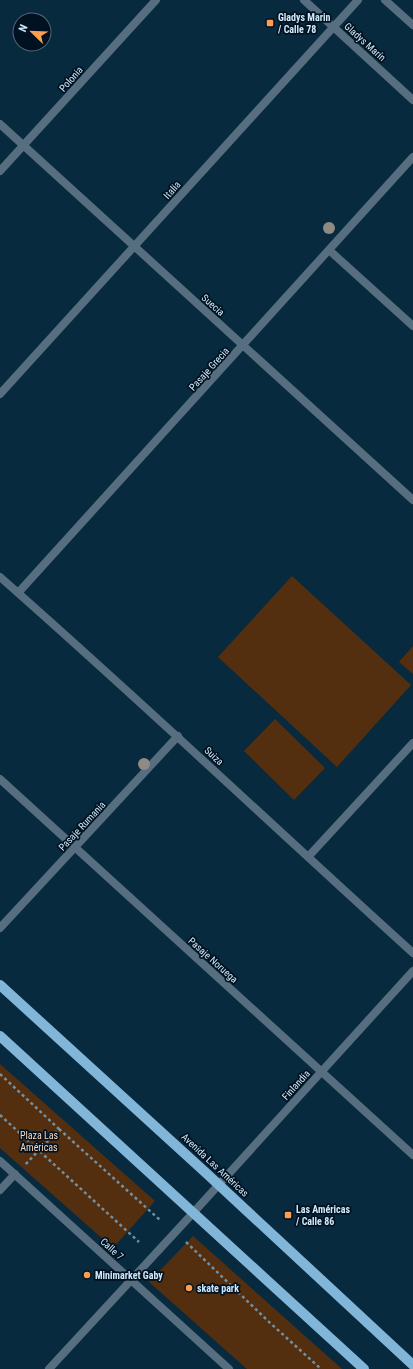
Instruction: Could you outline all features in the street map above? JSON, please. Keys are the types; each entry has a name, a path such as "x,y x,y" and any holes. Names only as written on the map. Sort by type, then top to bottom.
{"main road":[{"name":"Avenida Las Américas","path":"0,985 413,1365"},
{"path":"0,1036 364,1369"}],"street":[{"name":"Polonia","path":"0,170 156,0"},
{"name":"Gladys Marín","path":"304,0 413,100"},
{"name":"Italia","path":"0,394 358,0"},
{"path":"384,0 413,25"},
{"name":"Suecia","path":"0,124 413,500"},
{"name":"Pasaje Grecia","path":"18,593 413,157"},
{"path":"329,250 413,326"},
{"name":"Suiza","path":"0,577 178,736 308,858 413,953"},
{"name":"Pasaje Rumania","path":"0,928 178,736"},
{"path":"308,858 413,743"},
{"name":"Pasaje Noruega","path":"0,779 413,1155"},
{"name":"Finlandia","path":"50,1369 413,971"},
{"name":"Calle 7","path":"0,1161 229,1369"},
{"path":"0,1190 15,1174"}],"path":[{"path":"0,1074 160,1220"},
{"path":"0,1115 139,1242"},
{"path":"15,1174 59,1129"},
{"path":"186,1242 268,1321 321,1369"}],"green space":[{"path":"292,576 411,685 337,767 218,657"},
{"path":"413,646 413,674 399,662"},
{"path":"275,719 325,768 294,800 244,751"},
{"name":"Plaza Las Américas","path":"0,1064 155,1201 113,1248 0,1148"},
{"path":"193,1236 342,1369 247,1369 149,1282"}],"place":[{"name":"Gladys Marin / Calle 78","path":"270,23"},
{"name":"Las Américas / Calle 86","path":"288,1215"},
{"name":"Minimarket Gaby","path":"87,1275"},
{"name":"skate park","path":"189,1288"}]}
